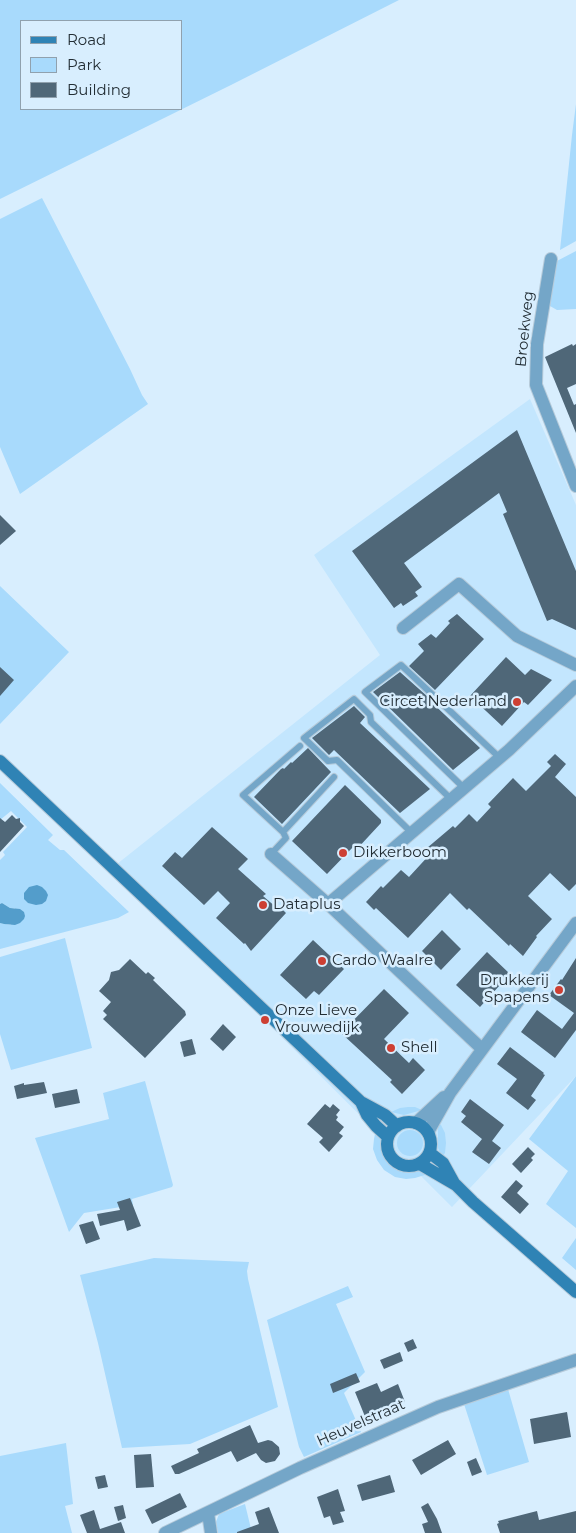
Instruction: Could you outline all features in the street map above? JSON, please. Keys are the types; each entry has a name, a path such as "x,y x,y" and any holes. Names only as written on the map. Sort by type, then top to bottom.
{"main road":[{"path":"0,761 361,1102 385,1115 397,1126"},
{"path":"361,1102 367,1115 388,1137"},
{"path":"410,1122 416,1123 428,1132 432,1146 426,1159 420,1164 413,1167 405,1167 392,1159 388,1152 388,1137 397,1126 410,1122"},
{"path":"430,1153 443,1163 456,1185 473,1202 576,1292"},
{"path":"420,1164 456,1185"}],"street":[{"name":"Broekweg","path":"551,259 537,344 536,385 576,486"},
{"path":"403,628 460,584 517,636 576,665"},
{"path":"328,904 500,758 576,686"},
{"path":"271,854 328,904 482,1049"},
{"path":"428,1132 450,1093 576,923"},
{"path":"416,1123 438,1101 450,1093"},
{"name":"Heuvelstraat","path":"166,1533 300,1468 438,1407 576,1360"},
{"path":"208,1513 211,1533"}],"lane":[{"path":"464,788 365,692 401,665 500,758"},
{"path":"412,833 337,760 328,761 304,738 354,699 370,715 371,722 451,799"},
{"path":"271,854 286,838 283,832 243,795 300,746"},
{"path":"283,832 334,777"}],"shaded area":[{"path":"530,399 576,505 576,1076 452,1207 112,868 380,655 314,555"},
{"path":"37,885 46,891 48,895 46,901 36,905 28,903 24,899 24,893 29,887"},
{"path":"2,903 10,908 20,909 24,912 24,919 15,925 0,923 0,904"}],"green space":[{"path":"0,0 399,0 182,109 182,20 20,20 20,110 180,110 0,199"},
{"path":"576,104 576,241 560,250 572,135"},
{"path":"42,198 148,404 20,494 0,447 0,219"},
{"path":"576,251 576,309 557,310 550,306 555,262"},
{"path":"0,586 69,652 0,724"},
{"path":"0,783 53,835 48,840 60,850 64,850 129,912 118,918 0,949 0,923 11,925 15,908 0,904 0,860 5,855 3,852 27,827 11,811 0,820"},
{"path":"65,938 92,1048 11,1070 0,1034 0,957"},
{"path":"576,1076 576,1228 546,1204 568,1171 529,1139"},
{"path":"145,1081 172,1187 132,1199 133,1205 84,1213 69,1232 35,1138 109,1119 103,1093"},
{"path":"408,1107 422,1110 404,1115 391,1112 400,1108"},
{"path":"438,1123 445,1133 445,1153 442,1157 438,1148"},
{"path":"376,1129 381,1133 382,1149 385,1158 391,1165 428,1174 406,1179 395,1177 384,1170 377,1160 373,1149"},
{"path":"410,1130 419,1134 423,1143 419,1152 410,1156 401,1152 397,1143 401,1134"},
{"path":"576,1238 576,1270 562,1258"},
{"path":"154,1258 249,1262 248,1279 278,1407 190,1444 122,1448 80,1275"},
{"path":"348,1286 353,1297 336,1304 365,1372 344,1393 361,1432 304,1457 299,1447 267,1320"},
{"path":"508,1389 529,1462 487,1475 464,1404"},
{"path":"66,1443 73,1504 65,1506 72,1533 0,1533 0,1456"},
{"path":"245,1504 252,1533 218,1533 216,1522 219,1514"}],"building":[{"path":"572,344 573,346 576,344 576,384 567,388 574,405 576,404 576,433 545,357"},
{"path":"517,430 576,571 576,630 552,619 547,621 503,514 507,512 499,493 404,563 422,587 415,592 418,596 403,606 401,603 394,608 352,551"},
{"path":"0,515 16,531 0,545"},
{"path":"457,614 484,639 435,690 409,666 424,651 418,644 431,634 436,638 450,623 448,621"},
{"path":"506,657 525,675 531,669 552,680 528,705 524,702 502,726 470,696"},
{"path":"0,667 14,680 0,696"},
{"path":"400,672 480,748 453,770 373,692"},
{"path":"354,706 365,717 360,723 430,789 400,813 334,750 329,755 312,738"},
{"path":"308,748 331,772 282,824 254,797 281,769 292,763"},
{"path":"555,754 566,764 555,777 576,797 576,884 569,891 550,873 528,896 552,919 536,936 523,956 510,944 509,946 469,908 467,910 450,893 408,938 376,908 374,910 366,902 381,886 383,888 401,870 409,877 432,852 427,848 453,826 455,828 469,814 477,822 491,807 488,804 513,778 526,791 551,766 547,762"},
{"path":"345,785 381,820 381,823 356,850 353,847 327,874 292,841"},
{"path":"12,815 16,819 20,818 20,822 24,826 0,852 0,818 5,822"},
{"path":"212,827 248,859 238,869 266,894 263,896 286,913 251,951 245,943 216,918 230,903 218,891 204,905 162,866 175,852 182,858"},
{"path":"442,930 461,949 441,970 422,951"},
{"path":"313,940 344,969 319,995 314,991 306,999 280,975"},
{"path":"487,952 510,974 480,1007 456,985"},
{"path":"576,958 576,1030 555,1058 521,1032 537,1010 562,1029 574,1013 549,995 562,980"},
{"path":"130,959 146,974 148,972 155,978 153,980 185,1011 186,1015 145,1058 103,1019 107,1015 103,1011 111,1002 99,991 109,980 111,972 119,970"},
{"path":"384,989 409,1013 384,1039 409,1063 413,1058 425,1070 402,1094 390,1082 392,1080 341,1033"},
{"path":"223,1024 236,1037 223,1051 210,1039"},
{"path":"192,1039 196,1054 184,1057 180,1042"},
{"path":"510,1047 545,1075 531,1096 536,1100 528,1110 506,1093 517,1079 497,1064"},
{"path":"44,1082 47,1093 17,1099 14,1086 24,1083 24,1085"},
{"path":"77,1089 80,1103 55,1108 52,1094"},
{"path":"470,1099 504,1125 492,1141 501,1148 489,1164 472,1152 482,1139 461,1122 466,1116 461,1112"},
{"path":"325,1104 330,1108 333,1104 340,1110 336,1115 338,1117 336,1120 344,1127 339,1133 343,1136 329,1152 319,1142 323,1138 307,1124"},
{"path":"528,1147 535,1154 531,1158 533,1160 521,1173 512,1164"},
{"path":"516,1180 523,1186 517,1193 529,1204 520,1214 501,1197"},
{"path":"130,1198 141,1226 127,1231 124,1220 100,1226 97,1214 120,1210 117,1202"},
{"path":"93,1221 100,1239 86,1244 79,1225"},
{"path":"413,1339 417,1348 408,1352 404,1343"},
{"path":"400,1352 403,1361 384,1369 380,1360"},
{"path":"356,1373 360,1382 333,1393 330,1384"},
{"path":"377,1383 381,1392 398,1384 405,1402 366,1419 355,1392"},
{"path":"567,1412 571,1437 534,1444 530,1419"},
{"path":"250,1425 258,1443 268,1440 279,1447 280,1454 275,1461 266,1463 256,1453 237,1462 231,1451 179,1474 175,1474 171,1466 199,1453 197,1449"},
{"path":"448,1440 456,1454 421,1475 412,1460"},
{"path":"151,1454 154,1487 136,1488 134,1455"},
{"path":"476,1458 482,1472 472,1476 467,1462"},
{"path":"105,1475 108,1487 98,1489 95,1477"},
{"path":"390,1475 395,1492 362,1501 357,1485"},
{"path":"338,1489 345,1511 340,1512 344,1522 333,1525 330,1516 324,1518 317,1497"},
{"path":"180,1493 187,1507 152,1524 145,1510"},
{"path":"428,1503 442,1533 425,1533 422,1524 428,1522 421,1507"},
{"path":"123,1505 126,1518 118,1521 114,1507"},
{"path":"269,1507 279,1533 237,1533 259,1524 255,1512"},
{"path":"94,1510 100,1529 121,1522 125,1533 87,1533 80,1515"},
{"path":"537,1511 539,1520 576,1511 576,1533 500,1533 498,1521"}],"place":[{"name":"Circet Nederland","path":"517,702"},
{"name":"Dikkerboom","path":"343,853"},
{"name":"Dataplus","path":"263,905"},
{"name":"Cardo Waalre","path":"322,961"},
{"name":"Drukkerij Spapens","path":"559,990"},
{"name":"Onze Lieve Vrouwedijk","path":"265,1020"},
{"name":"Shell","path":"391,1048"}]}
